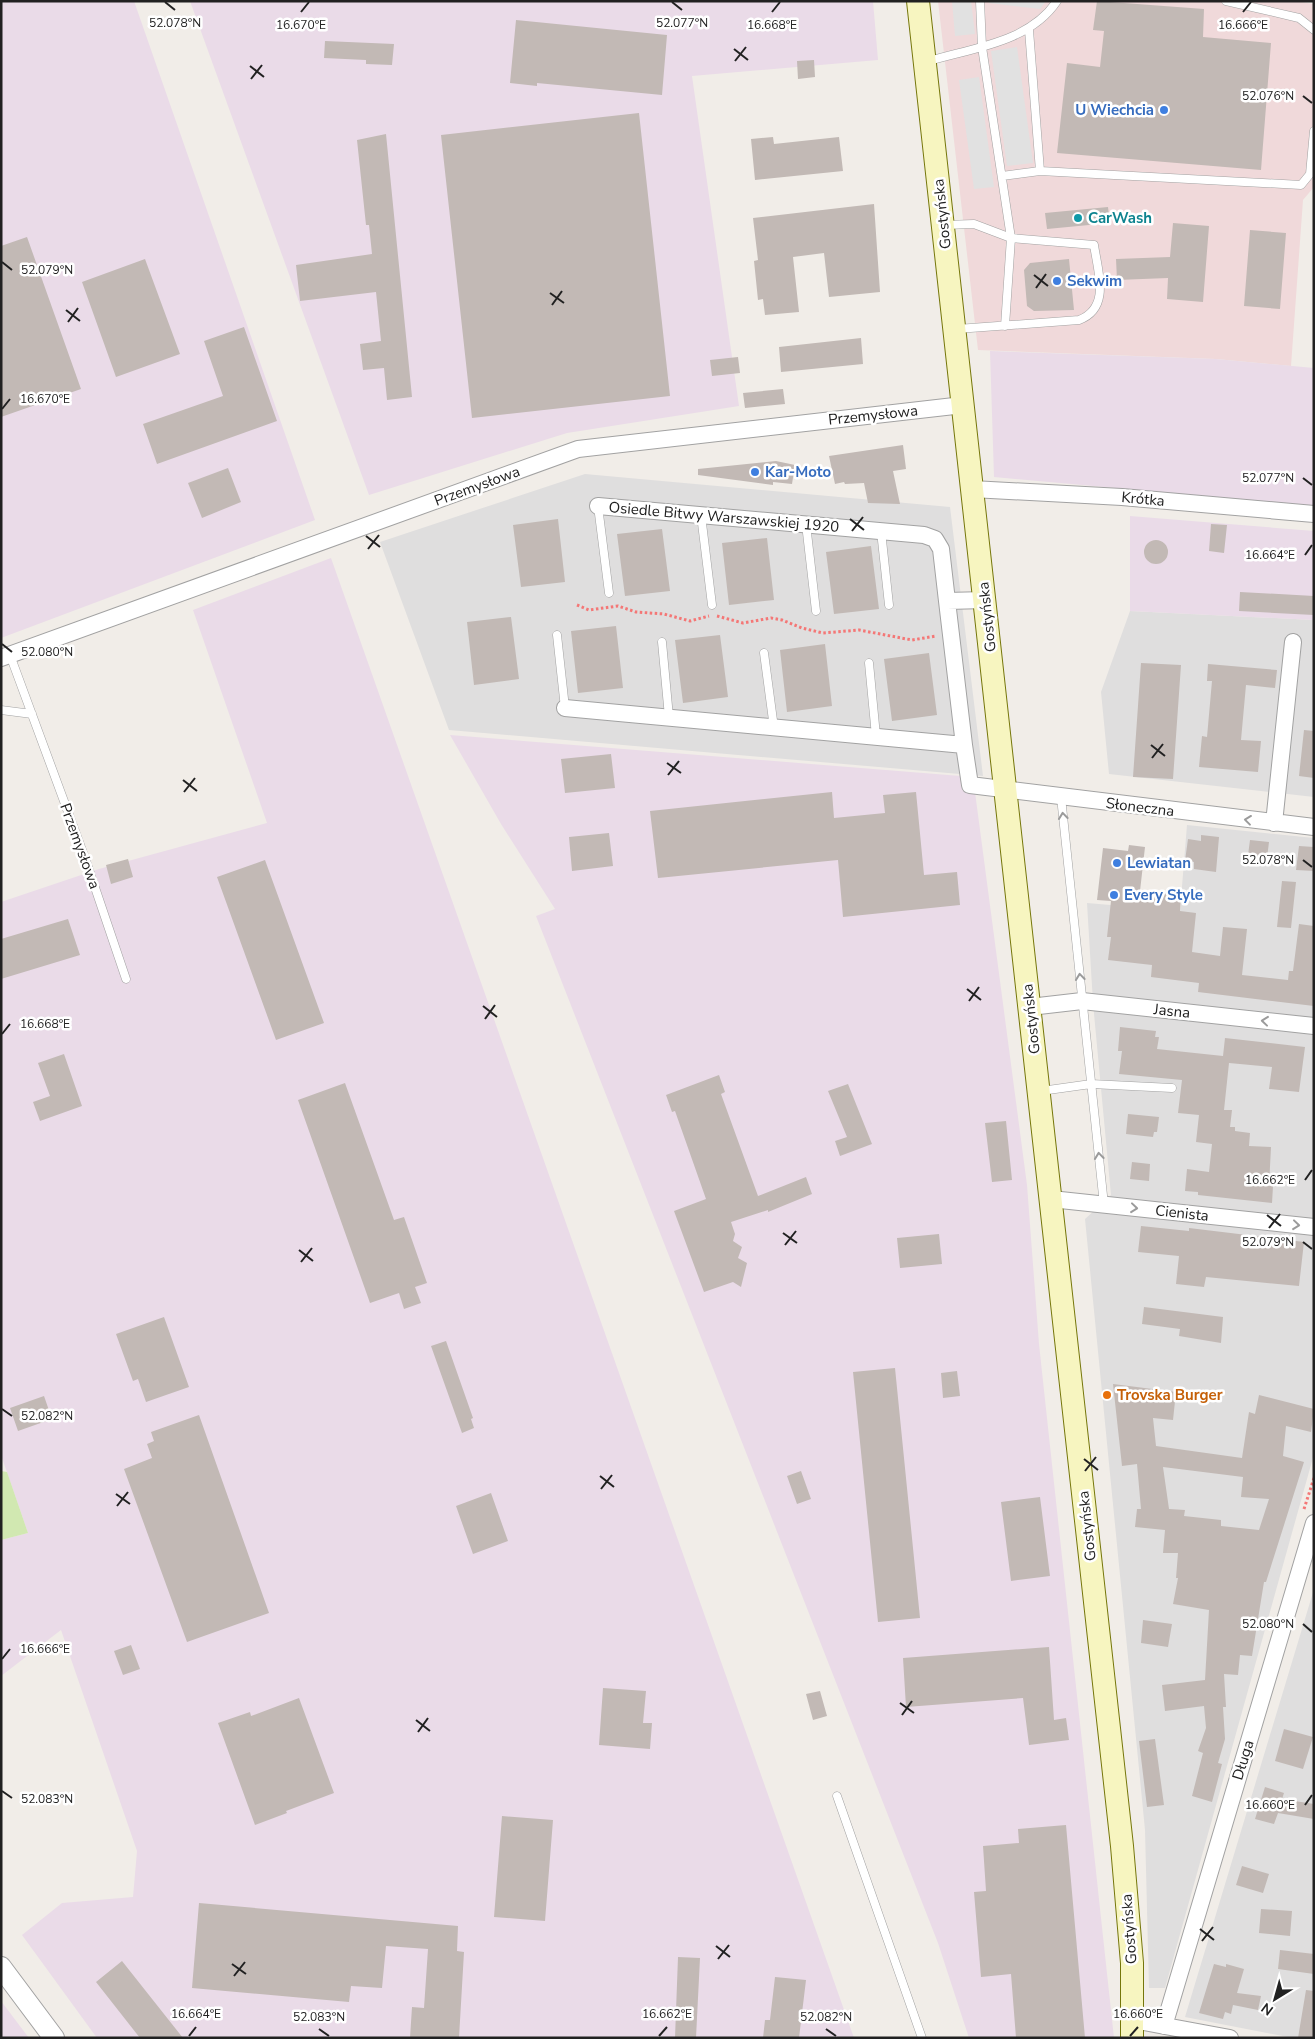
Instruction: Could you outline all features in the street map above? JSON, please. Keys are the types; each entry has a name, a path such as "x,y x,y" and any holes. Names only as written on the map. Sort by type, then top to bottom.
{"main road":[{"name":"Gostyńska","path":"918,1 1122,1846 1130,1939 1133,2029"}],"street":[{"name":"Przemysłowa","path":"6,656 578,449 963,405"},
{"name":"Krótka","path":"972,489 1122,497 1314,514"},
{"name":"Osiedle Bitwy Warszawskiej 1920","path":"598,506 924,535 935,539 941,549 970,785 1006,790"},
{"path":"947,601 985,600"},
{"path":"1274,823 1293,642"},
{"path":"565,708 964,744"},
{"name":"Słoneczna","path":"1006,790 1314,827"},
{"name":"Jasna","path":"1030,1007 1082,1002 1314,1026"},
{"name":"Cienista","path":"1051,1199 1314,1227"},
{"name":"Długa","path":"1164,2026 1314,1524"},
{"path":"1,1968 54,2038"},
{"path":"1133,2029 1164,2026 1230,2038"}],"lane":[{"path":"980,1 982,47 1011,238 1005,326"},
{"path":"925,62 982,47 1029,30 1057,1"},
{"path":"1226,1 1300,18 1314,30"},
{"path":"1029,30 1040,171"},
{"path":"1002,176 1040,171 1301,185 1310,174 1314,131"},
{"path":"943,225 974,224 1011,238 1094,245 1099,277 1099,304 1090,316 1079,320 955,329"},
{"path":"598,506 609,593"},
{"path":"701,515 712,604"},
{"path":"806,524 816,611"},
{"path":"881,531 889,605"},
{"path":"557,635 565,708"},
{"path":"662,642 669,717"},
{"path":"764,653 774,728"},
{"name":"Przemysłowa","path":"6,656 32,714 85,858 126,979"},
{"path":"869,663 876,736"},
{"path":"1,710 32,714"},
{"path":"1061,797 1104,1205"},
{"path":"1039,1092 1091,1084 1172,1088"},
{"path":"837,1796 922,2038"}],"path":[{"path":"578,605 589,610 618,606 636,612 664,614 690,621 716,615 743,623 771,618 823,633 859,630 912,640 951,634"}],"shaded area":[{"path":"1,1 134,1 315,520 1,638"},
{"path":"190,1 873,1 878,60 692,76 739,406 567,433 369,495"},
{"path":"938,1 1295,1 1314,4 1314,187 1303,200 1291,366 1216,359 978,350"},
{"path":"952,1 971,1 975,34 955,36"},
{"path":"989,1 1046,1 1040,9 989,3"},
{"path":"1017,47 1033,163 1007,166 991,51"},
{"path":"979,77 994,187 974,189 959,80"},
{"path":"990,351 1216,359 1314,368 1314,506 994,477"},
{"path":"585,474 950,507 983,776 449,730 380,542"},
{"path":"1130,516 1314,531 1314,620 1130,611"},
{"path":"331,558 854,2038 97,2038 22,1935 62,1903 133,1897 137,1851 61,1630 1,1676 1,1540 28,1533 1,1455 1,902 99,869 267,823 193,610"},
{"path":"1130,611 1314,620 1314,797 1109,774 1101,692"},
{"path":"450,735 973,777 1027,1185 1039,1344 1114,2038 969,2038 938,1943 536,916 555,909 501,824"},
{"path":"1187,825 1314,838 1314,1454 1165,1988 1149,1988 1145,1830 1085,1219 1111,1195 1093,1003 1087,903 1180,911"},
{"path":"1314,1589 1314,2038 1293,2038 1185,2017"},
{"path":"1,2001 29,2038 1,2038"}],"green space":[{"path":"1,1471 7,1472 28,1533 1,1540"}],"building":[{"name":"U Wiechcia","path":"1097,1 1204,9 1203,37 1271,43 1261,170 1057,153 1067,63 1100,67 1104,31 1093,30"},
{"path":"516,20 667,35 662,95 537,83 537,86 510,83"},
{"path":"325,41 394,44 392,65 366,64 366,60 324,58"},
{"path":"814,60 815,77 798,79 797,61"},
{"path":"639,113 670,396 472,418 441,135"},
{"path":"386,134 412,397 387,400 384,368 363,370 360,344 381,341 376,292 300,301 296,265 372,254 369,225 366,225 357,140"},
{"path":"773,137 774,144 839,137 843,171 755,180 751,139"},
{"path":"874,204 880,292 829,297 824,253 793,257 799,312 765,315 763,299 758,300 754,261 758,260 753,218"},
{"name":"CarWash","path":"1108,207 1110,223 1047,229 1045,213"},
{"path":"1173,223 1209,226 1203,302 1167,299 1168,278 1117,280 1116,259 1170,257"},
{"path":"1250,230 1286,233 1280,309 1244,306"},
{"path":"27,237 81,389 1,417 1,246"},
{"path":"145,259 180,354 116,377 82,282"},
{"name":"Sekwim","path":"1069,259 1074,310 1034,311 1027,306 1024,270 1030,263"},
{"path":"244,327 277,421 157,464 143,424 223,396 204,341"},
{"path":"861,338 863,364 781,372 779,347"},
{"path":"738,357 740,373 712,376 710,360"},
{"path":"783,389 785,404 745,408 743,393"},
{"path":"903,445 906,469 893,471 900,504 868,503 864,483 845,484 844,482 835,484 829,456"},
{"name":"Kar-Moto","path":"776,461 795,465 792,484 773,482 773,485 698,475 698,469"},
{"path":"228,468 241,502 202,518 188,483"},
{"path":"558,519 565,582 521,587 513,525"},
{"path":"1211,524 1227,525 1224,553 1209,551"},
{"path":"662,529 670,591 625,596 617,534"},
{"path":"767,538 774,600 729,605 722,543"},
{"path":"1156,540 1164,544 1168,552 1164,560 1156,564 1148,560 1144,552 1148,544"},
{"path":"871,546 879,609 834,614 826,552"},
{"path":"1240,592 1314,596 1314,615 1239,611"},
{"path":"511,617 519,679 474,685 467,622"},
{"path":"616,626 623,688 578,693 571,631"},
{"path":"720,635 728,697 683,703 675,640"},
{"path":"825,644 832,706 787,712 780,650"},
{"path":"929,653 937,715 892,721 884,659"},
{"path":"1141,663 1181,665 1173,779 1133,777"},
{"path":"1208,664 1277,670 1275,688 1246,685 1241,740 1261,741 1258,772 1199,767 1202,736 1207,737 1212,681 1207,681"},
{"path":"1304,730 1314,731 1314,778 1299,776"},
{"path":"611,754 615,788 565,793 561,759"},
{"path":"832,792 834,818 885,813 883,795 916,792 924,875 957,872 960,905 843,917 838,860 658,878 650,811"},
{"path":"609,833 613,866 572,871 569,837"},
{"path":"1201,835 1219,837 1216,872 1194,869 1194,862 1185,861 1188,839 1201,841"},
{"path":"1250,840 1269,842 1266,866 1247,863"},
{"path":"1129,845 1145,847 1140,891 1181,895 1180,911 1196,913 1192,952 1220,956 1223,927 1247,929 1242,975 1288,980 1289,971 1293,971 1299,924 1314,926 1314,1006 1198,992 1199,983 1151,977 1152,965 1108,960 1111,937 1107,937 1111,901 1097,900 1103,848 1128,851"},
{"path":"1299,846 1314,847 1314,871 1296,870"},
{"path":"128,859 133,877 111,884 106,865"},
{"path":"265,860 324,1023 276,1040 217,877"},
{"path":"1282,881 1296,882 1291,928 1277,927"},
{"path":"68,919 80,955 1,979 1,939"},
{"path":"1120,1027 1156,1031 1155,1037 1159,1037 1157,1049 1223,1056 1225,1038 1305,1047 1299,1092 1269,1089 1272,1067 1229,1063 1224,1110 1232,1110 1230,1127 1235,1127 1235,1131 1250,1133 1249,1146 1271,1147 1269,1186 1273,1186 1272,1203 1198,1195 1198,1192 1185,1191 1187,1169 1209,1172 1212,1144 1196,1142 1199,1115 1178,1113 1182,1080 1119,1074 1122,1051 1118,1051"},
{"path":"64,1054 82,1106 40,1121 33,1102 50,1096 38,1063"},
{"path":"719,1075 725,1092 721,1094 758,1196 806,1177 812,1194 768,1212 768,1210 731,1222 735,1234 733,1241 742,1247 738,1258 747,1263 741,1287 733,1282 704,1292 674,1211 706,1199 675,1111 672,1112 666,1095"},
{"path":"345,1083 394,1220 404,1217 427,1283 415,1287 421,1303 404,1309 399,1293 370,1303 298,1100"},
{"path":"848,1084 872,1144 840,1156 835,1141 847,1137 828,1091"},
{"path":"1128,1114 1159,1117 1157,1132 1154,1132 1153,1137 1126,1134"},
{"path":"1006,1121 1012,1180 992,1182 985,1123"},
{"path":"1132,1162 1150,1164 1149,1181 1130,1179"},
{"path":"1141,1226 1189,1231 1189,1228 1304,1242 1299,1286 1206,1277 1204,1287 1176,1284 1179,1256 1138,1252"},
{"path":"939,1234 942,1264 900,1268 897,1238"},
{"path":"1144,1307 1223,1317 1221,1343 1179,1336 1180,1329 1142,1324"},
{"path":"164,1317 189,1387 146,1402 138,1379 133,1381 116,1334"},
{"path":"446,1341 473,1418 471,1419 474,1428 462,1433 431,1346"},
{"path":"895,1368 920,1618 878,1622 853,1372"},
{"path":"957,1371 960,1396 943,1398 941,1373"},
{"path":"1113,1384 1176,1392 1173,1420 1153,1418 1156,1446 1242,1458 1249,1412 1255,1414 1259,1395 1314,1409 1311,1432 1286,1426 1283,1456 1304,1462 1266,1582 1264,1582 1252,1656 1240,1655 1238,1675 1224,1674 1226,1707 1223,1707 1225,1739 1218,1763 1222,1764 1212,1802 1192,1796 1203,1753 1198,1751 1206,1728 1204,1706 1165,1711 1162,1685 1205,1680 1209,1610 1173,1604 1178,1578 1176,1578 1178,1553 1163,1553 1165,1530 1135,1527 1137,1509 1141,1509 1137,1464 1122,1466","holes":["1163,1467 1243,1477 1241,1497 1269,1499 1259,1530 1221,1526 1221,1520 1184,1516 1185,1510 1169,1509"]},
{"path":"44,1396 52,1419 18,1431 10,1408"},
{"path":"199,1415 269,1613 187,1642 124,1469 152,1458 147,1444 154,1441 151,1432"},
{"path":"801,1471 811,1499 797,1504 787,1476"},
{"path":"491,1493 508,1541 473,1554 456,1506"},
{"path":"1040,1497 1050,1576 1011,1581 1001,1502"},
{"path":"1143,1620 1172,1624 1168,1647 1141,1643"},
{"path":"131,1645 140,1669 123,1675 114,1651"},
{"path":"1049,1647 1054,1720 1066,1718 1069,1740 1029,1745 1023,1698 906,1707 903,1658"},
{"path":"603,1688 646,1691 643,1723 652,1723 650,1749 599,1745"},
{"path":"820,1691 827,1716 813,1720 806,1694"},
{"path":"299,1698 334,1793 255,1825 218,1723 250,1712 251,1716"},
{"path":"1284,1729 1313,1737 1303,1769 1275,1761"},
{"path":"1155,1739 1164,1805 1147,1807 1139,1741"},
{"path":"1265,1787 1284,1793 1282,1799 1314,1804 1314,1819 1278,1813 1274,1824 1255,1819"},
{"path":"502,1816 553,1820 545,1921 494,1917"},
{"path":"1066,1825 1085,2038 1016,2038 1011,1974 981,1977 974,1892 986,1891 983,1846 1019,1843 1018,1829"},
{"path":"1242,1866 1269,1874 1263,1893 1236,1885"},
{"path":"199,1903 458,1926 457,1951 464,1952 459,2038 410,2038 412,2007 424,2008 428,1949 386,1946 382,1988 351,1986 349,2002 192,1988"},
{"path":"1261,1909 1292,1911 1290,1936 1259,1933"},
{"path":"1280,1950 1314,1954 1314,1974 1278,1969"},
{"path":"678,1957 700,1958 696,2038 675,2038"},
{"path":"122,1961 183,2038 140,2038 96,1982"},
{"path":"1214,1964 1226,1967 1226,1964 1244,1969 1237,1993 1261,1996 1258,2010 1233,2005 1231,2014 1225,2012 1223,2019 1199,2013"},
{"path":"775,1977 806,1980 799,2038 763,2038 765,2020 770,2020"},
{"path":"1306,1990 1314,1991 1314,2038 1298,2038"}],"place":[{"name":"U Wiechcia","path":"1164,110"},
{"name":"CarWash","path":"1078,218"},
{"name":"Sekwim","path":"1057,281"},
{"name":"Kar-Moto","path":"755,472"},
{"name":"Lewiatan","path":"1117,863"},
{"name":"Every Style","path":"1114,895"},
{"name":"Trovska Burger","path":"1107,1395"}]}
